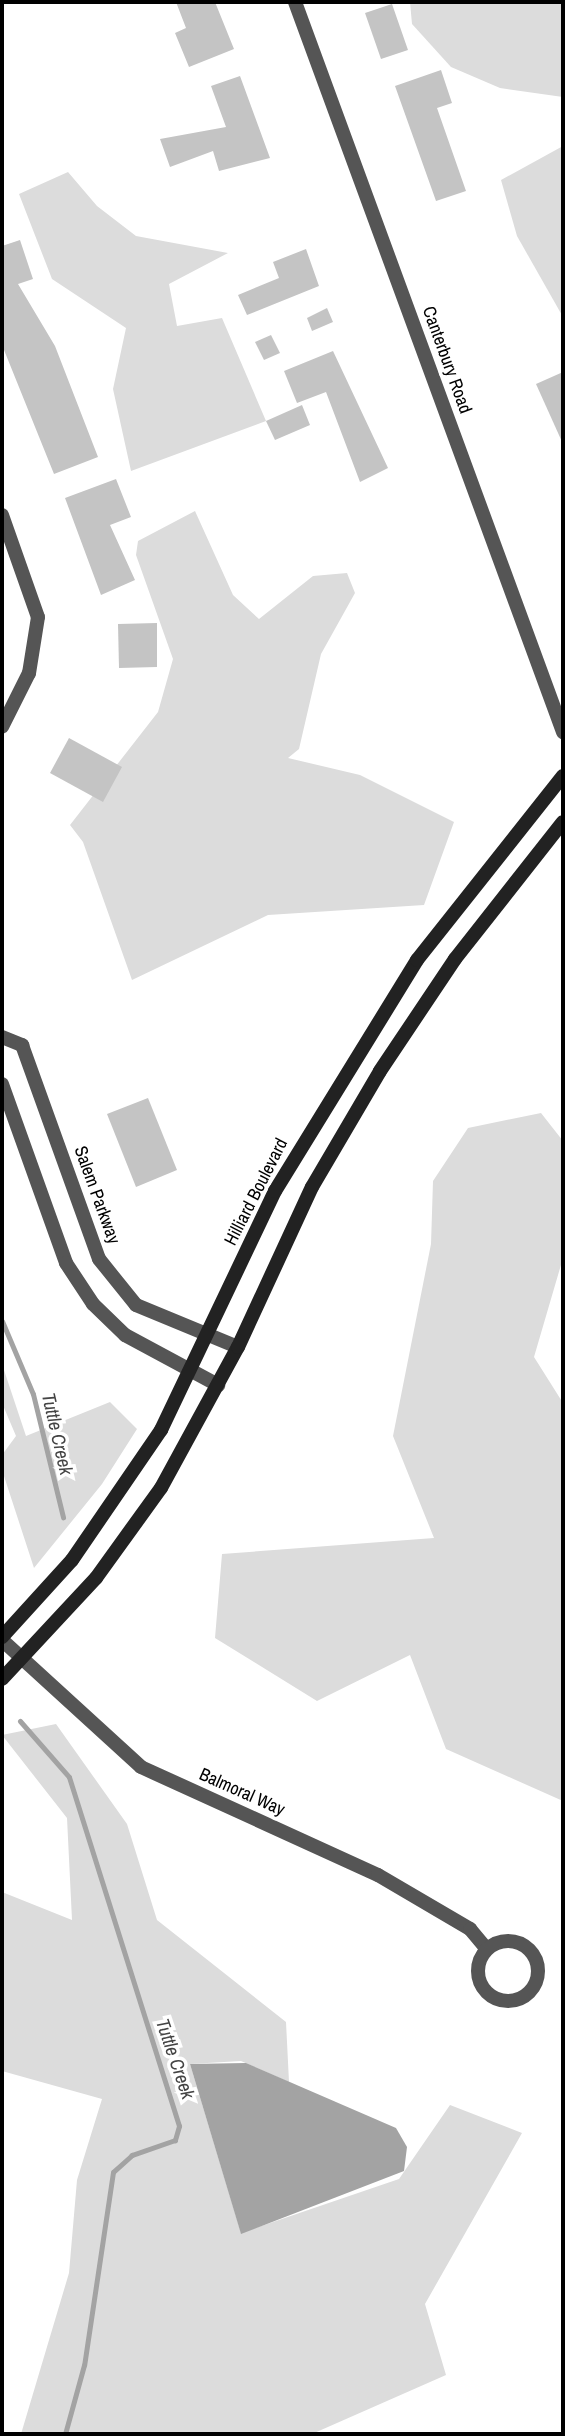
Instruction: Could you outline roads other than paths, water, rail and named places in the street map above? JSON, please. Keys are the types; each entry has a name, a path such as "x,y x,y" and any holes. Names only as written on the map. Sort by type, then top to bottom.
{"main road":[{"name":"Hilliard Boulevard","path":"2,1639 104,1517 161,1430 275,1191 325,1103 417,960 563,776"},
{"path":"2,1679 134,1527 218,1385 312,1187 380,1071 455,959 563,822"}],"street":[{"name":"Canterbury Road","path":"295,2 563,732"},
{"path":"2,515 38,617 29,673 2,727"},
{"name":"Salem Parkway","path":"2,1038 22,1045 99,1259 136,1306 238,1347"},
{"path":"2,1084 73,1274 125,1335 218,1385"},
{"name":"Balmoral Way","path":"2,1639 20,1661 141,1767 378,1875 470,1930 487,1949"},
{"path":"504,1941 524,1946 537,1963 533,1988 511,2001 487,1993 478,1970 487,1949 504,1941"}],"waterway":[{"name":"Tuttle Creek","path":"2,1321 33,1394 63,1517"},
{"name":"Tuttle Creek","path":"20,1721 69,1777 179,2126 175,2140 132,2155 113,2172 84,2365 65,2434"}]}
